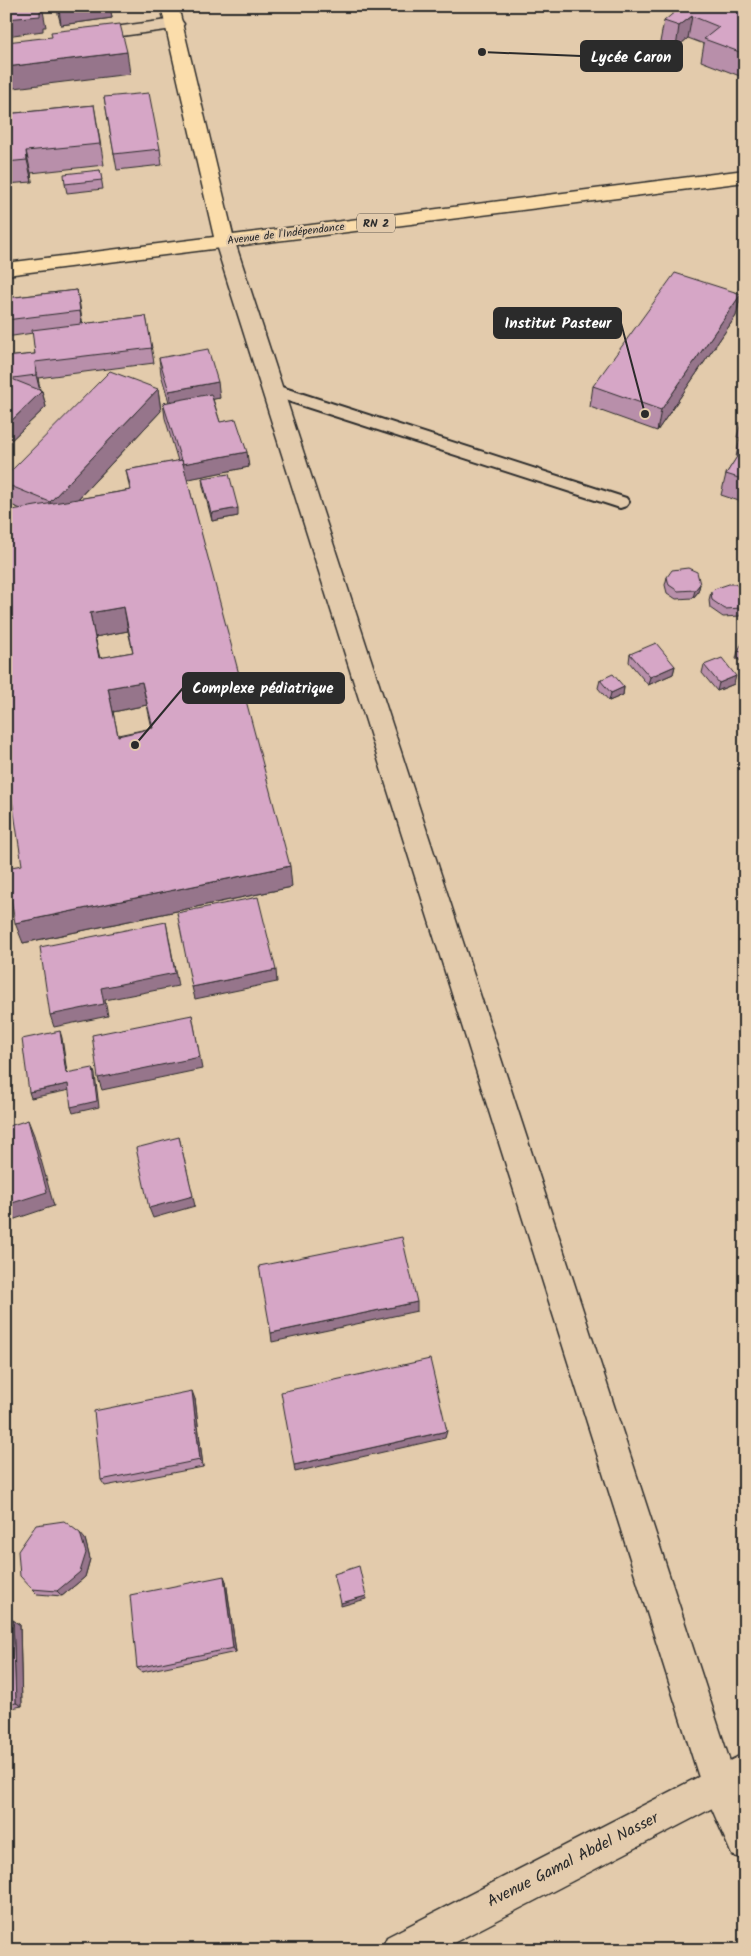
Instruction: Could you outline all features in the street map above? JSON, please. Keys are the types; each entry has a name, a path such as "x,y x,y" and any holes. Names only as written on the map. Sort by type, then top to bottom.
{"main road":[{"path":"170,6 224,242"},
{"name":"Avenue de l'Indépendance","path":"6,270 745,176"}],"street":[{"path":"66,39 174,24"},
{"path":"224,242 732,1778 745,1842"},
{"name":"Avenue Gamal Abdel Nasser","path":"400,1950 732,1778"}],"lane":[{"path":"272,390 620,502"}],"building":[{"path":"6,6 42,6 43,11 40,11 40,16 6,19"},
{"path":"58,6 81,6 59,9"},
{"path":"682,6 745,6 745,54 704,39 719,27 692,16 679,26 664,21"},
{"path":"120,24 127,52 6,67 6,42 52,37 51,32"},
{"path":"149,93 160,149 114,154 104,97"},
{"path":"94,105 100,144 26,151 27,160 6,162 6,114"},
{"path":"100,170 102,180 65,184 64,174"},
{"path":"675,273 741,294 661,410 593,386"},
{"path":"77,290 80,311 6,320 6,298"},
{"path":"146,316 152,348 35,362 36,375 6,379 6,357 35,354 32,330"},
{"path":"208,349 218,382 169,391 159,358"},
{"path":"110,371 158,389 50,502 6,484 6,476"},
{"path":"12,379 42,391 6,426 6,384"},
{"path":"211,394 220,422 236,419 247,452 183,464 163,403"},
{"path":"745,429 745,437 741,436"},
{"path":"745,444 745,480 726,474"},
{"path":"182,460 290,866 15,923 6,868 22,865 6,760 6,511 131,490 126,470","holes":["124,607 133,652 99,658 90,613","142,682 153,728 118,736 108,688"]},
{"path":"229,474 238,508 211,513 202,478"},
{"path":"688,568 697,572 700,584 695,590 678,591 669,585 667,577 672,570"},
{"path":"735,584 745,591 745,604 742,608 725,609 712,600 711,592 714,589"},
{"path":"745,638 745,653 738,651"},
{"path":"656,643 675,666 650,677 630,654"},
{"path":"722,658 736,676 719,683 704,665"},
{"path":"613,674 624,687 611,693 600,680"},
{"path":"258,897 276,970 192,987 177,913"},
{"path":"166,922 175,973 101,988 104,1004 50,1015 40,947"},
{"path":"192,1015 200,1057 98,1078 92,1035"},
{"path":"60,1031 66,1073 93,1068 97,1101 71,1107 68,1084 29,1092 22,1039"},
{"path":"28,1120 47,1192 6,1205 6,1127"},
{"path":"179,1137 193,1196 149,1208 136,1148"},
{"path":"402,1237 417,1302 271,1333 259,1266"},
{"path":"430,1359 447,1431 294,1465 281,1392"},
{"path":"192,1391 200,1460 101,1480 94,1411"},
{"path":"64,1521 80,1533 86,1553 80,1572 57,1591 32,1589 20,1576 18,1551 36,1525"},
{"path":"359,1566 366,1596 341,1603 334,1574"},
{"path":"224,1576 233,1648 137,1668 130,1595"},
{"path":"13,1620 16,1703 6,1705 6,1621"}],"place":[{"name":"Lycée Caron","path":"482,52"},
{"name":"Institut Pasteur","path":"645,414"},
{"name":"Complexe pédiatrique","path":"135,745"}]}
